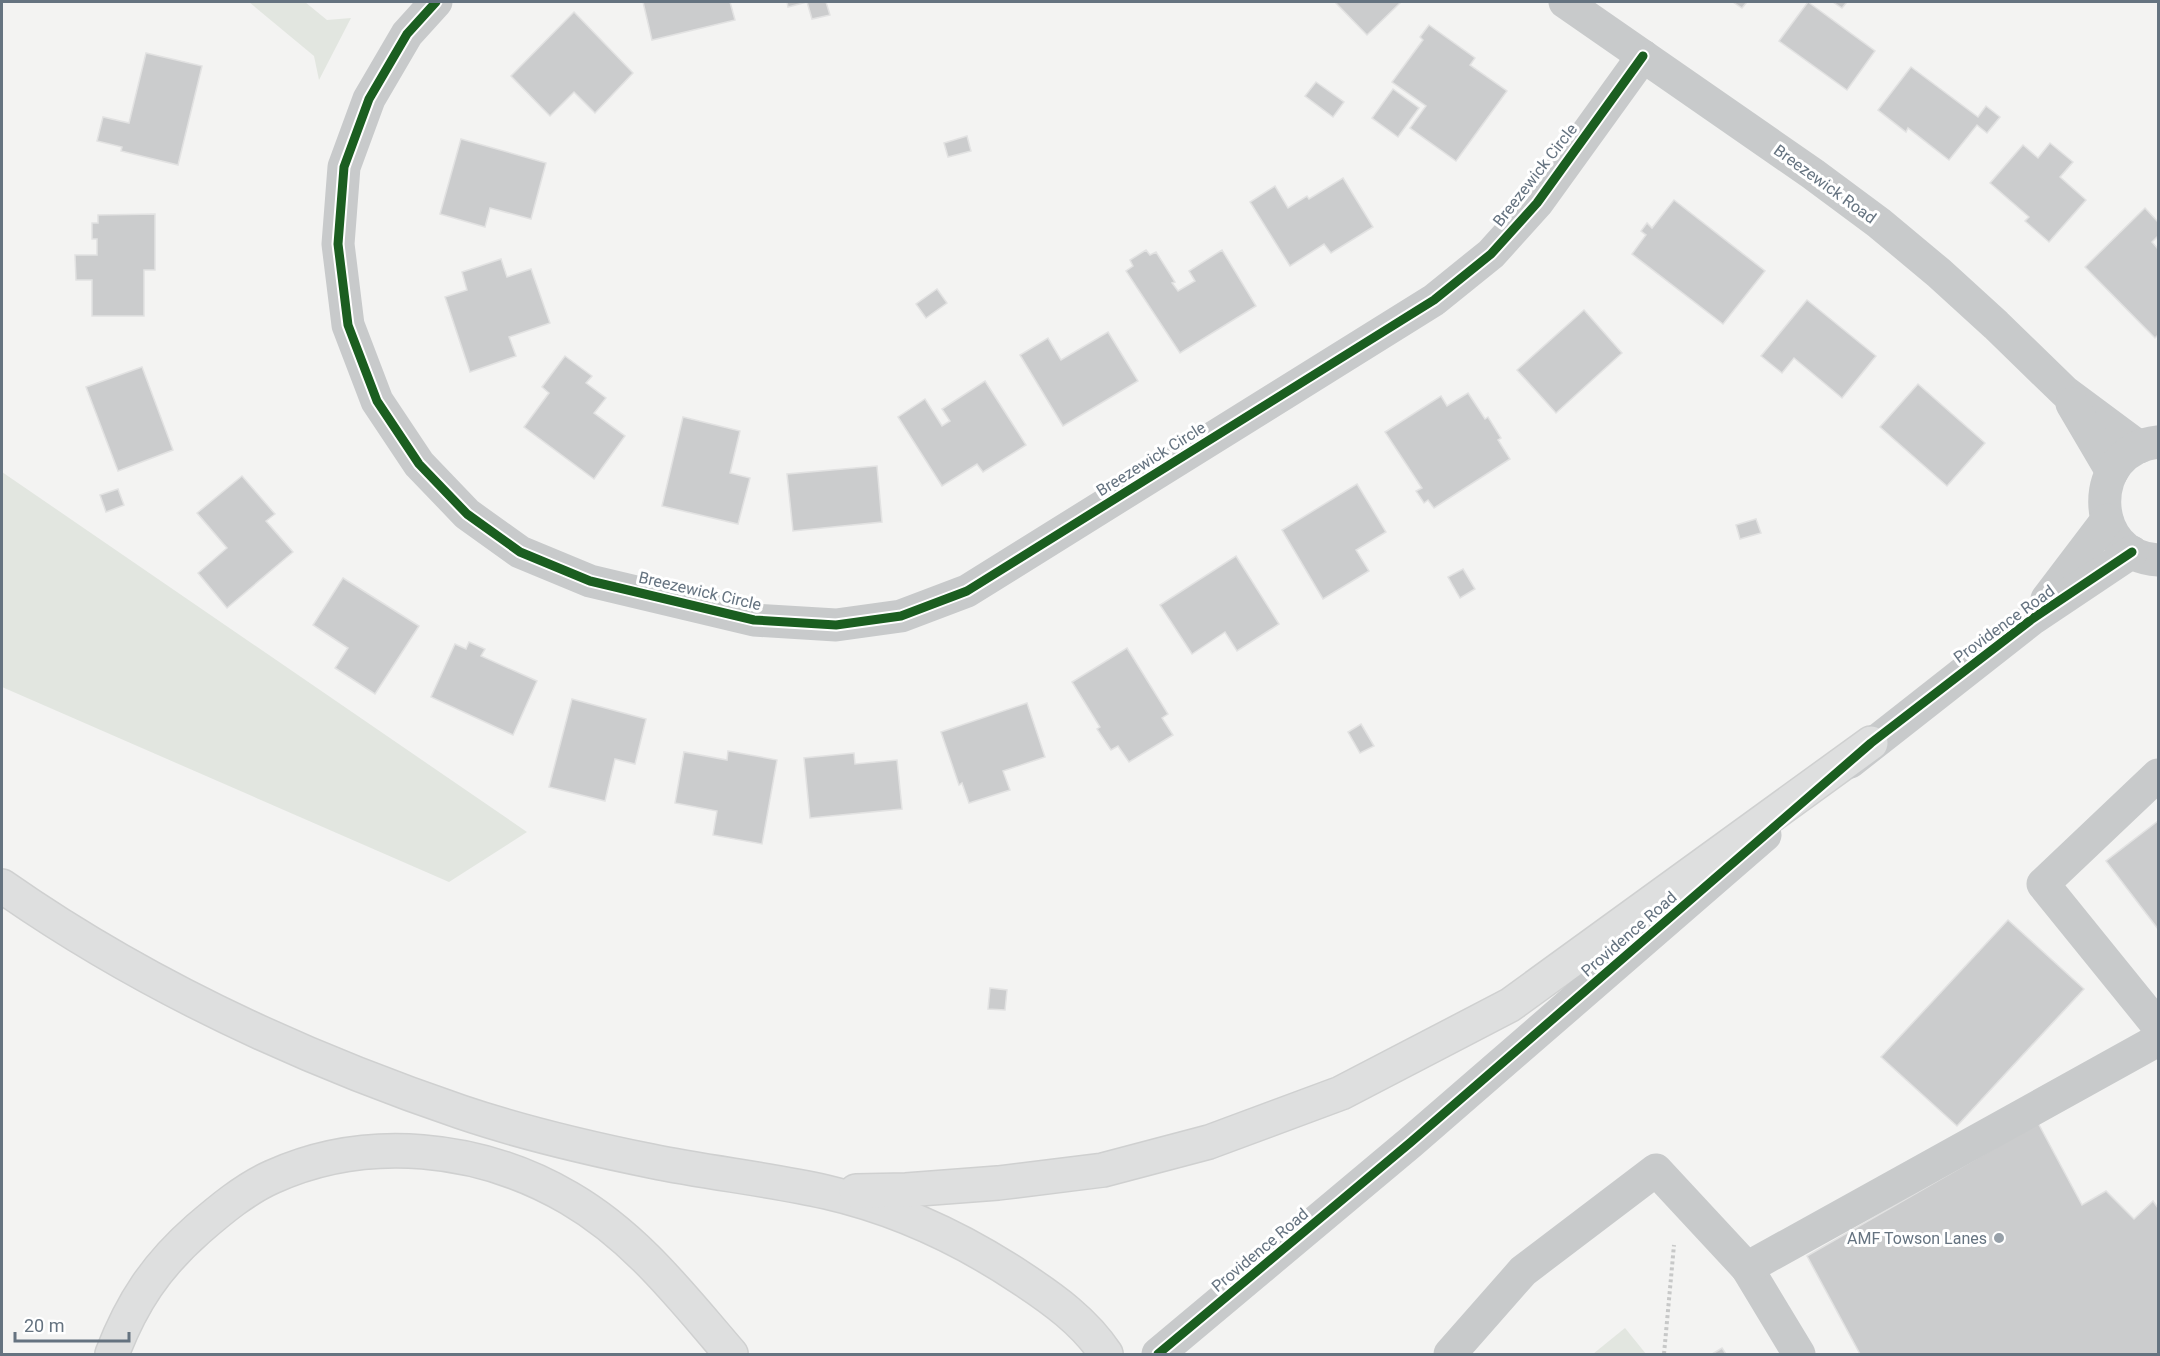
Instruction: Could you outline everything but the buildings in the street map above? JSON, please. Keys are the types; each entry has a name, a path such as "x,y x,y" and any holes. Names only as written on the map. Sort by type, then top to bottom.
{"highway":[{"path":"826,1192 906,1190 998,1183 1103,1170 1209,1142 1341,1093 1510,1005 1871,743"},
{"path":"2,886 40,913 194,1002 368,1079 464,1113 551,1139 652,1162 826,1192 894,1212 949,1235 1051,1298 1095,1336 1106,1354"},
{"path":"112,1354 122,1327 147,1283 180,1245 221,1208 272,1177 322,1159 369,1151 417,1151 455,1155 492,1164 526,1176 569,1198 618,1231 662,1273 731,1354"},
{"path":"704,1322 713,1354"}],"street":[{"name":"Breezewick Circle","path":"436,2 407,34 369,99 344,167 338,244 348,325 377,401 419,464 467,514 520,552 590,581 743,618 836,625 901,616 967,591 1434,300 1491,254 1537,203 1643,56"},
{"name":"Breezewick Road","path":"1565,2 1880,223 1988,317 2066,392 2149,444"},
{"name":"Breezewick Road","path":"2066,392 2112,472"},
{"path":"2145,556 2116,538 2107,520 2104,499 2107,480 2117,464 2130,451 2149,444"},
{"name":"Providence Road","path":"2032,619 2107,520"},
{"name":"Providence Road","path":"1158,1354 1412,1142 1871,743 2032,619 2145,556"},
{"path":"2158,775 2043,884 2158,1026"},
{"path":"1747,1268 2158,1040"},
{"path":"1450,1354 1523,1271 1656,1170 1747,1268 1800,1354"}],"path":[{"path":"1665,1354 1674,1243"}],"shaded area":[{"path":"249,2 305,2 327,20 351,18 319,80 314,56"},
{"path":"2,472 527,832 449,882 2,687"},
{"path":"1625,1328 1646,1354 1593,1354"}],"cycle path":[{"path":"436,2 407,34 369,99 344,167 338,244 348,325 377,401 419,464 467,514 520,552 590,581 754,620 836,625 901,616 967,591 1434,300 1491,254 1537,203 1643,56"},
{"path":"1158,1354 1411,1142 1871,743 2032,619 2132,552"}],"place":[{"name":"AMF Towson Lanes","path":"1999,1238"}]}
